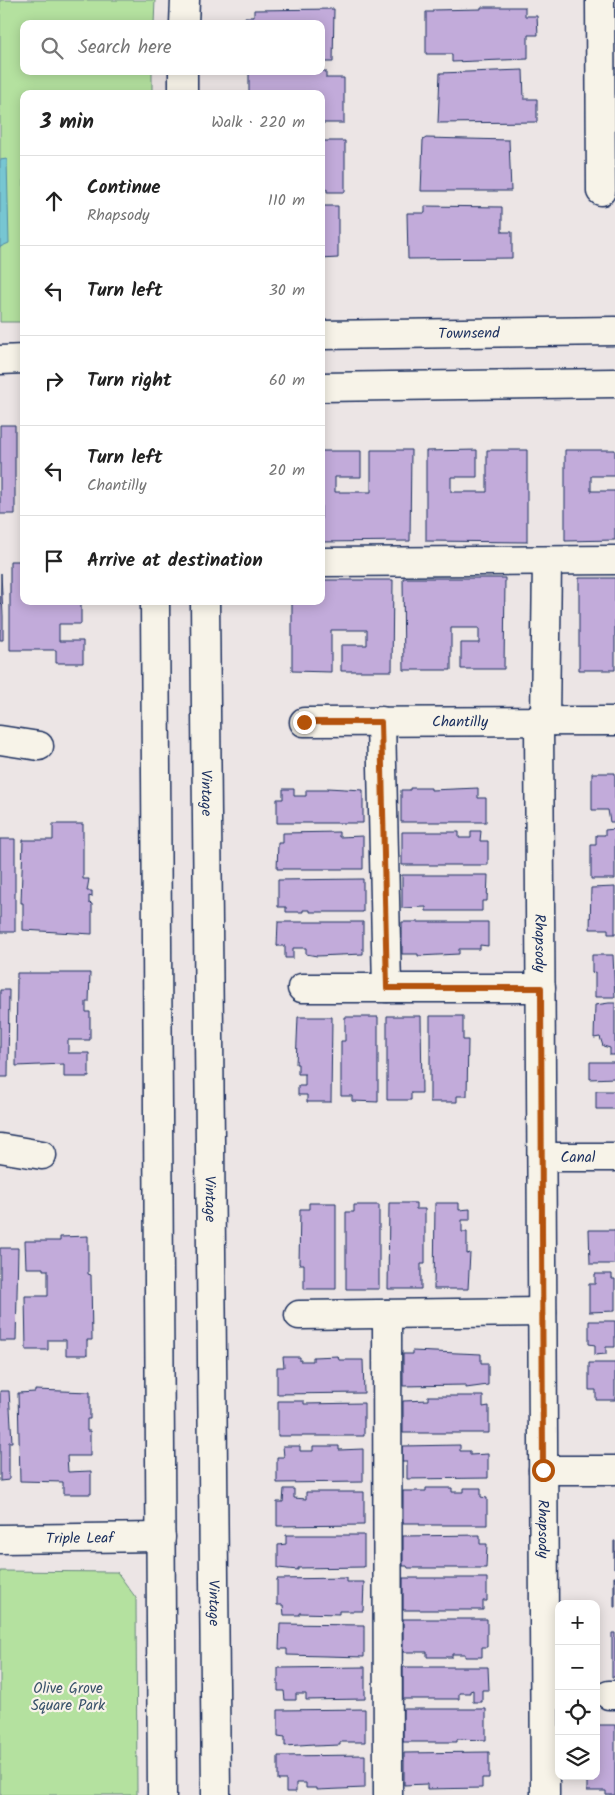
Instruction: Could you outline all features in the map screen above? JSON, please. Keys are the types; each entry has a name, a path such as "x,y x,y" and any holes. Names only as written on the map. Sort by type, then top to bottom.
{"street":[{"path":"184,20 185,0"},
{"path":"600,0 601,191"},
{"path":"183,75 183,90"},
{"name":"Townsend","path":"325,335 615,331"},
{"path":"0,360 20,359"},
{"path":"325,387 615,383"},
{"path":"325,562 615,560"},
{"name":"Rhapsody","path":"545,1795 541,988 542,721 546,561"},
{"path":"155,605 162,1795"},
{"name":"Vintage","path":"205,605 216,1795"},
{"name":"Chantilly","path":"304,722 615,720"},
{"path":"381,722 387,988"},
{"path":"0,740 39,746"},
{"path":"302,988 541,988"},
{"path":"0,1148 42,1155"},
{"name":"Canal","path":"542,1158 615,1157"},
{"path":"299,1315 542,1312"},
{"path":"387,1314 388,1795"},
{"path":"543,1470 615,1470"},
{"name":"Triple Leaf","path":"0,1539 161,1537"}],"green space":[{"path":"0,0 155,0 154,20 20,20 20,75 152,75 152,90 20,90 20,322 0,322"},
{"name":"Olive Grove Square Park","path":"0,1571 117,1572 136,1598 137,1795 0,1795"}],"water":[{"path":"7,159 9,243 0,247 0,160"}],"building":[{"path":"481,7 525,7 525,16 537,16 538,35 528,35 528,59 452,62 452,54 426,54 426,12 433,12 433,10 481,9"},
{"path":"334,9 333,62 325,62 325,20 245,20 245,17 254,17 254,10"},
{"path":"523,70 524,99 537,99 537,122 438,123 440,73"},
{"path":"326,71 326,78 344,78 344,123 325,123 325,90 249,90 249,75 325,75"},
{"path":"426,138 509,140 511,191 421,191 423,140"},
{"path":"325,141 345,141 345,192 327,192 327,189 325,189"},
{"path":"325,206 338,206 338,258 325,259"},
{"path":"425,206 502,207 502,232 512,232 512,258 408,259 407,213 425,213"},
{"path":"0,425 15,425 15,514 0,514"},
{"path":"371,450 411,450 410,541 325,542 325,451 361,451 361,477 335,477 335,492 371,492"},
{"path":"477,450 477,477 451,477 451,492 487,492 487,450 527,450 527,542 426,541 426,451"},
{"path":"565,450 615,450 615,476 591,476 591,491 615,491 615,540 565,541"},
{"path":"10,561 20,561 20,605 81,605 81,624 59,624 59,641 83,641 83,663 56,663 56,650 10,650"},
{"path":"1,573 3,616 3,640 0,640"},
{"path":"403,578 505,578 504,669 461,669 461,643 479,643 479,628 451,628 451,670 404,670"},
{"path":"579,578 615,578 615,670 579,670"},
{"path":"325,580 393,580 392,671 341,671 341,645 367,645 367,630 331,630 331,672 292,671 292,605 325,605"},
{"path":"592,773 615,773 615,822 610,822 608,810 592,810"},
{"path":"327,788 363,790 363,823 277,823 277,799 283,799 283,789 294,789 294,796 306,796 306,790 327,790"},
{"path":"410,788 431,788 431,790 478,788 478,798 486,798 486,822 401,822 401,790 410,790"},
{"path":"53,824 83,824 83,879 89,879 87,891 92,891 92,897 89,896 89,903 92,904 92,934 23,930 23,903 21,903 23,840 53,840"},
{"path":"615,829 615,879 591,879 591,845 596,845 596,835 605,835 605,830"},
{"path":"471,831 481,831 480,841 488,841 488,865 402,865 402,832 459,832 459,838 471,838"},
{"path":"339,832 339,837 363,836 363,869 277,869 278,843 283,843 283,833"},
{"path":"0,839 15,839 15,932 0,932"},
{"path":"402,875 488,875 487,901 482,901 482,911 426,911 426,907 402,908"},
{"path":"363,879 363,912 310,912 310,910 303,910 303,912 286,912 286,907 278,907 278,880"},
{"path":"615,887 615,934 608,934 608,929 590,929 591,888"},
{"path":"278,922 363,922 363,954 317,956 306,954 306,948 293,948 293,958 285,958 285,946 277,946"},
{"path":"402,922 488,922 488,946 480,945 480,949 459,949 459,954 418,956 418,954 402,954"},
{"path":"592,955 613,955 615,997 595,997 595,972 592,973"},
{"path":"17,973 90,973 89,1002 86,1002 86,1012 90,1012 90,1040 68,1040 68,1053 89,1053 89,1077 64,1077 64,1064 16,1066"},
{"path":"0,990 9,990 8,1077 0,1077"},
{"path":"615,1003 615,1055 610,1055 610,1048 603,1046 600,1037 594,1038 595,1005"},
{"path":"387,1016 421,1016 422,1093 411,1093 411,1100 387,1100"},
{"path":"430,1016 463,1016 463,1040 468,1040 467,1096 457,1096 457,1102 430,1102"},
{"path":"298,1017 332,1017 331,1102 307,1102 307,1095 298,1095 298,1086 305,1086 305,1074 298,1074 298,1064 296,1064"},
{"path":"345,1017 378,1017 378,1102 352,1101 352,1096 341,1096 341,1041 345,1041"},
{"path":"590,1062 615,1062 615,1078 590,1079"},
{"path":"596,1091 615,1091 615,1109 596,1109"},
{"path":"309,1203 336,1203 336,1289 304,1289 304,1264 299,1264 300,1209 309,1209"},
{"path":"389,1203 416,1203 416,1209 425,1209 425,1264 421,1264 421,1289 388,1289"},
{"path":"435,1203 459,1203 459,1210 470,1209 470,1220 462,1220 462,1232 467,1232 467,1254 470,1253 468,1289 434,1289"},
{"path":"354,1205 379,1205 379,1289 346,1289 346,1212 354,1212"},
{"path":"589,1230 615,1230 615,1264 590,1264"},
{"path":"88,1236 92,1340 87,1340 87,1355 66,1355 66,1340 48,1340 48,1350 26,1350 25,1296 48,1296 48,1270 43,1270 43,1268 26,1268 25,1241 60,1241 60,1237"},
{"path":"0,1248 18,1248 16,1341 0,1341"},
{"path":"595,1274 612,1274 612,1279 615,1279 615,1311 589,1312 589,1284 595,1284"},
{"path":"589,1321 615,1321 615,1347 606,1347 606,1354 595,1355 595,1345 589,1344"},
{"path":"412,1351 481,1354 481,1363 488,1363 488,1385 466,1388 466,1385 403,1386 403,1354 412,1354"},
{"path":"338,1356 339,1360 363,1360 364,1393 277,1394 277,1367 284,1367 283,1357 300,1357 300,1361 313,1361 313,1357"},
{"path":"589,1363 615,1363 615,1400 596,1400 596,1390 589,1390"},
{"path":"35,1390 90,1392 90,1419 87,1419 87,1431 90,1431 90,1456 67,1456 68,1472 91,1471 91,1494 63,1494 63,1482 20,1481 18,1393 35,1392"},
{"path":"0,1391 9,1391 12,1442 9,1442 9,1480 0,1481"},
{"path":"428,1396 483,1396 483,1407 489,1406 489,1433 403,1433 403,1401 428,1400"},
{"path":"278,1401 304,1401 304,1404 364,1403 364,1436 278,1436"},
{"path":"460,1445 460,1451 470,1451 470,1455 488,1454 488,1478 407,1479 407,1462 402,1462 402,1446"},
{"path":"283,1446 300,1446 300,1451 313,1451 313,1446 339,1446 339,1450 363,1449 363,1482 277,1483 277,1457 284,1457"},
{"path":"426,1488 452,1488 452,1492 464,1492 464,1488 481,1488 481,1497 487,1498 487,1525 419,1525 419,1523 403,1523 403,1491 426,1491"},
{"path":"284,1489 294,1489 294,1498 306,1499 306,1492 364,1492 364,1525 277,1526 277,1502 283,1502"},
{"path":"286,1535 364,1535 364,1567 298,1568 298,1570 278,1568 278,1545 286,1544"},
{"path":"480,1535 480,1544 487,1544 486,1568 408,1568 403,1566 403,1536"},
{"path":"615,1541 615,1568 614,1568"},
{"path":"615,1577 615,1607 614,1607"},
{"path":"347,1578 347,1582 364,1582 363,1611 339,1611 339,1614 300,1613 300,1615 284,1615 283,1605 277,1605 277,1579"},
{"path":"403,1578 487,1578 487,1601 483,1601 483,1610 403,1610"},
{"path":"403,1619 487,1619 487,1647 482,1647 482,1657 465,1657 465,1654 452,1654 452,1657 427,1657 427,1652 403,1652"},
{"path":"280,1624 364,1625 364,1657 287,1655 287,1649 279,1649"},
{"path":"612,1633 615,1633 615,1677 612,1677"},
{"path":"365,1667 365,1699 306,1700 306,1694 296,1694 296,1700 285,1700 284,1691 278,1691 278,1668"},
{"path":"403,1667 488,1667 489,1690 482,1690 482,1702 473,1702 473,1690 470,1693 459,1693 459,1699 403,1699"},
{"path":"365,1709 365,1742 340,1742 340,1745 285,1746 285,1737 278,1736 278,1710"},
{"path":"403,1709 486,1709 486,1740 457,1739 457,1742 403,1742"},
{"path":"600,1725 615,1725 615,1795 606,1795 606,1791 587,1791 587,1780 600,1780"},
{"path":"489,1752 489,1778 482,1778 482,1788 427,1789 427,1784 404,1785 404,1753"},
{"path":"365,1755 365,1788 317,1790 317,1788 306,1788 306,1783 296,1783 296,1792 286,1792 286,1780 278,1780 278,1756"}],"route":[{"path":"304,722 381,722 387,988 541,988 543,1470"}]}
